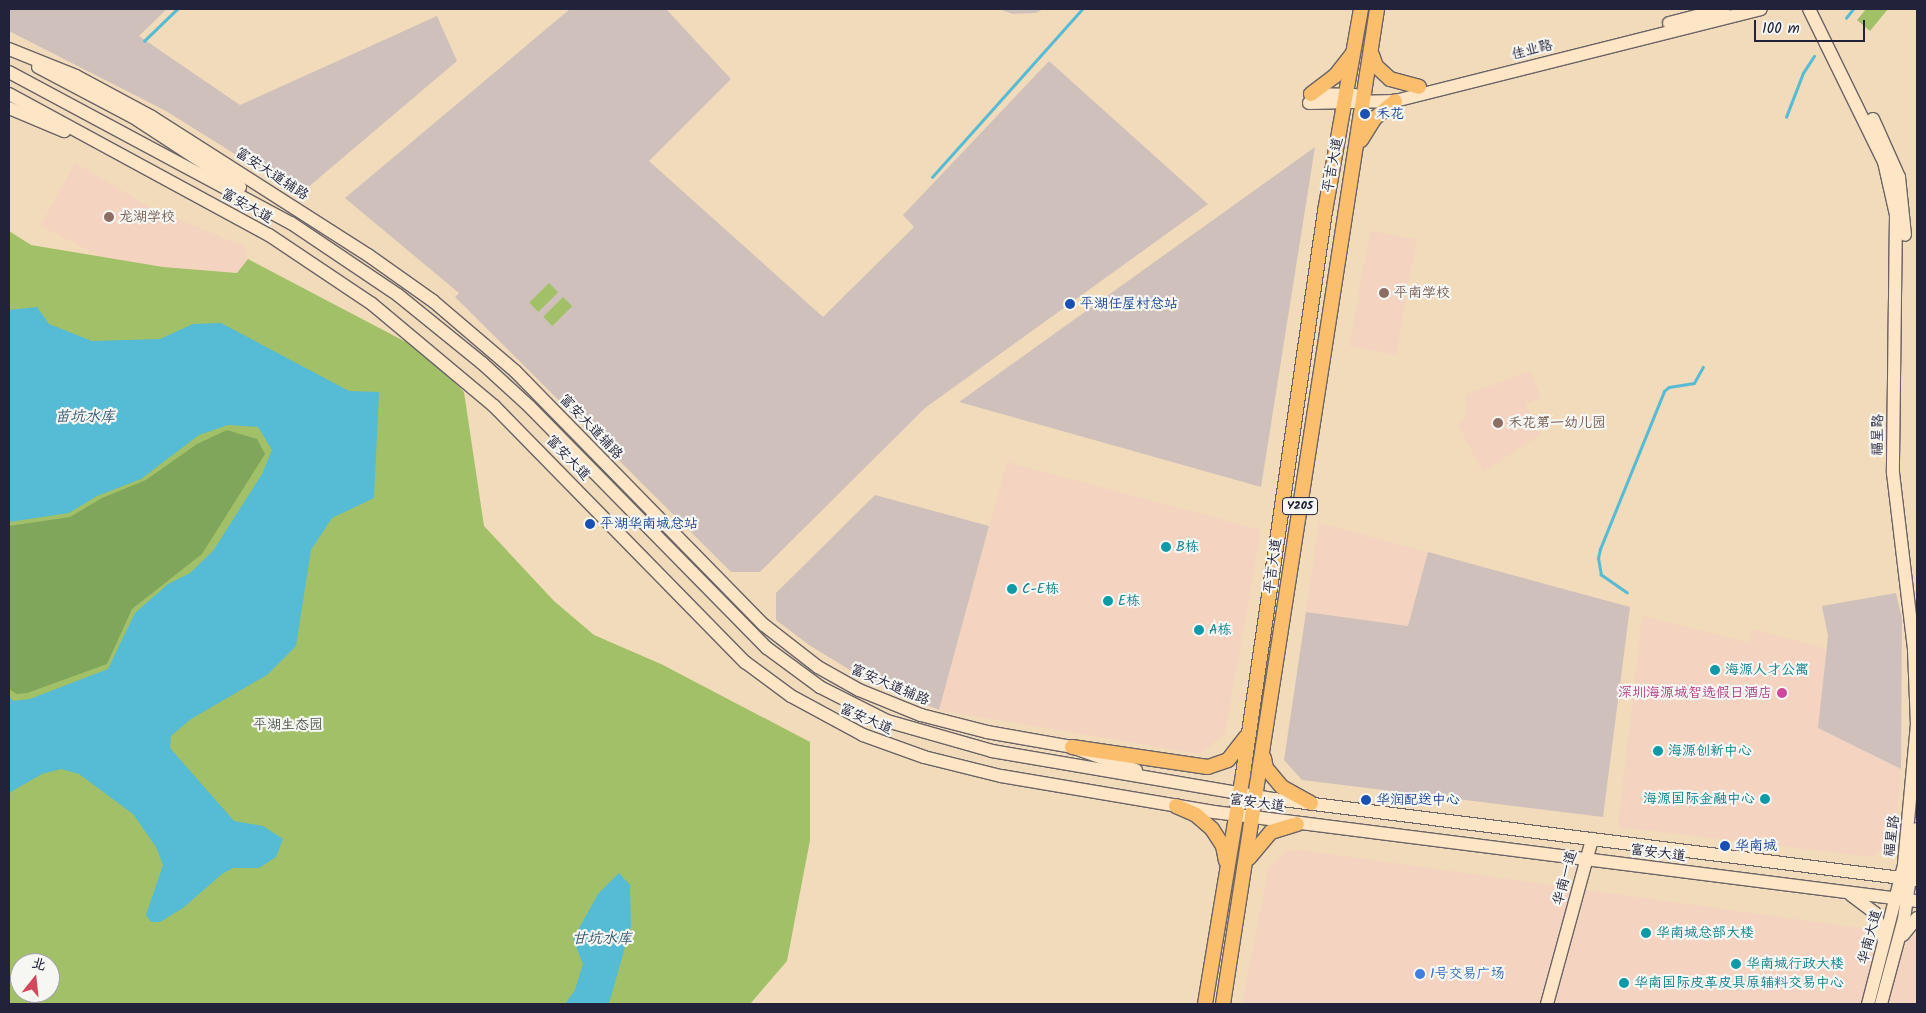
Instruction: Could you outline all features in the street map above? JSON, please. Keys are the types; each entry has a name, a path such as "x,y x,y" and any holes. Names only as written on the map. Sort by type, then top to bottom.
{"main road":[{"name":"佳业路","path":"1365,99 1724,9"},
{"name":"佳业路","path":"1310,99 1395,101 1761,9"},
{"name":"福星路","path":"1809,9 1884,162 1895,201 1893,473 1917,702 1910,879"},
{"name":"福星路","path":"1817,9 1890,152 1902,190 1905,230 1900,460 1906,538 1917,619"},
{"path":"1360,14 1376,15"},
{"name":"平吉大道","path":"1205,1004 1240,793 1331,173 1346,100 1360,14"},
{"name":"平吉大道","path":"1223,1004 1264,755 1351,177 1372,55 1376,15"},
{"path":"1310,99 1342,70 1356,44"},
{"path":"9,50 132,117 319,240"},
{"name":"富安大道辅路","path":"9,50 76,76 152,117 414,287 515,371 764,625 800,654 838,679 881,700 942,722 1072,746 1162,780"},
{"path":"1372,55 1376,66 1390,79 1418,87"},
{"name":"富安大道","path":"9,72 319,240 398,294 482,363 530,407 715,597 784,663 820,688 887,721 992,751 1257,796 1910,879"},
{"name":"富安大道","path":"9,94 269,235 337,279 404,329 513,424 731,649 791,696 863,735 924,757 1037,783 1176,806 1297,824 1907,899"},
{"path":"1355,154 1369,125 1395,101"},
{"path":"9,108 98,142"},
{"path":"1331,173 1351,177"},
{"path":"666,525 715,597"},
{"path":"1072,746 1208,767 1223,763 1236,753 1250,727"},
{"path":"1264,755 1266,768 1282,787 1311,803"},
{"path":"1176,806 1196,815 1212,828 1225,854 1227,873"},
{"path":"1246,863 1255,848 1271,832 1297,824"},
{"name":"福星路","path":"1910,879 1917,829"},
{"path":"1552,855 1555,834"},
{"name":"华南一道","path":"1555,1004 1590,860 1592,839"},
{"path":"1632,865 1634,844"},
{"name":"华南一道","path":"1547,1004 1590,860"},
{"path":"1792,885 1794,864"},
{"name":"华南大道","path":"1868,1004 1907,899 1910,879"},
{"path":"1842,891 1861,899 1876,913 1891,944 1917,918"},
{"name":"华南大道","path":"1881,1004 1891,944"}],"shaded area":[{"path":"9,9 167,9 139,36 240,105 437,16 457,61 306,189 283,184 166,111 9,31"},
{"path":"570,9 666,9 731,79 649,161 823,317 914,227 903,215 1049,61 1208,204 925,408 760,572 731,572 455,297 459,293 345,198"},
{"path":"999,9 1044,9 1035,13 1013,14"},
{"path":"1315,147 1261,487 959,402"},
{"name":"龙湖学校","path":"75,163 151,208 243,246 248,259 237,273 163,267 103,257 40,226"},
{"name":"平南学校","path":"1370,231 1416,239 1396,354 1350,346"},
{"name":"禾花第一幼儿园","path":"1530,371 1541,398 1525,404 1541,434 1483,472 1458,425 1465,420 1467,394"},
{"path":"1007,462 1261,530 1225,733 1200,754 939,710"},
{"path":"875,495 989,526 939,710 863,678 809,645 776,620 776,593"},
{"path":"1319,523 1428,552 1408,626 1306,612"},
{"path":"1428,552 1630,607 1603,817 1302,780 1284,760 1306,612 1408,626"},
{"path":"1896,593 1902,619 1901,769 1818,728 1828,636 1822,606"},
{"path":"1642,616 1749,643 1752,629 1827,649 1818,728 1901,769 1895,838 1873,857 1618,827"},
{"path":"1300,850 1917,936 1917,1004 1242,1004 1269,867 1285,852"}],"green space":[{"path":"1866,9 1888,9 1870,31 1857,20"},
{"name":"平湖生态园","path":"9,231 31,245 163,267 237,273 248,259 425,352 464,392 484,526 554,601 594,635 661,664 810,742 810,840 787,961 750,1004 9,1004"},
{"path":"549,283 558,292 538,312 529,303"},
{"path":"563,297 572,306 552,326 543,317"},
{"path":"227,430 257,439 265,454 202,554 132,609 107,664 27,693 17,694 9,689 9,526 70,517 102,498 146,480 197,444"}],"water":[{"name":"苗坑水库","path":"37,307 49,324 92,341 160,339 193,324 221,323 349,391 379,392 374,498 332,518 311,550 296,646 267,675 191,719 171,736 170,748 234,821 263,826 283,839 276,857 259,868 233,868 222,874 183,908 160,922 151,922 146,915 163,865 156,847 133,814 79,774 61,769 42,774 9,793 9,696 13,701 30,699 108,669 135,613 168,584 190,573 213,551 262,474 272,450 258,427 228,425 199,435 141,479 97,496 69,513 9,522 9,310"},
{"name":"甘坑水库","path":"619,873 630,885 631,926 610,1000 608,1004 565,1004 575,990 583,964 573,939 598,894"}],"waterway":[{"path":"144,41 177,9"},
{"path":"932,177 1082,9"},
{"path":"1846,18 1853,9"},
{"path":"1786,117 1803,73 1814,56"},
{"path":"1627,593 1601,575 1598,558 1600,549 1664,391 1669,387 1694,383 1703,367"}],"place":[{"name":"禾花","path":"1365,114"},
{"name":"龙湖学校","path":"109,217"},
{"name":"平南学校","path":"1384,293"},
{"name":"平湖任屋村总站","path":"1070,304"},
{"name":"禾花第一幼儿园","path":"1498,423"},
{"name":"平湖华南城总站","path":"590,524"},
{"name":"B栋","path":"1166,547"},
{"name":"C-E栋","path":"1012,589"},
{"name":"E栋","path":"1108,601"},
{"name":"A栋","path":"1199,630"},
{"name":"海源人才公寓","path":"1715,670"},
{"name":"深圳海源城智选假日酒店","path":"1782,693"},
{"name":"海源创新中心","path":"1658,751"},
{"name":"海源国际金融中心","path":"1765,799"},
{"name":"华润配送中心","path":"1366,800"},
{"name":"华南城","path":"1725,846"},
{"name":"华南城总部大楼","path":"1646,933"},
{"name":"华南城行政大楼","path":"1736,964"},
{"name":"1号交易广场","path":"1420,974"},
{"name":"华南国际皮革皮具原辅料交易中心","path":"1624,983"}]}
